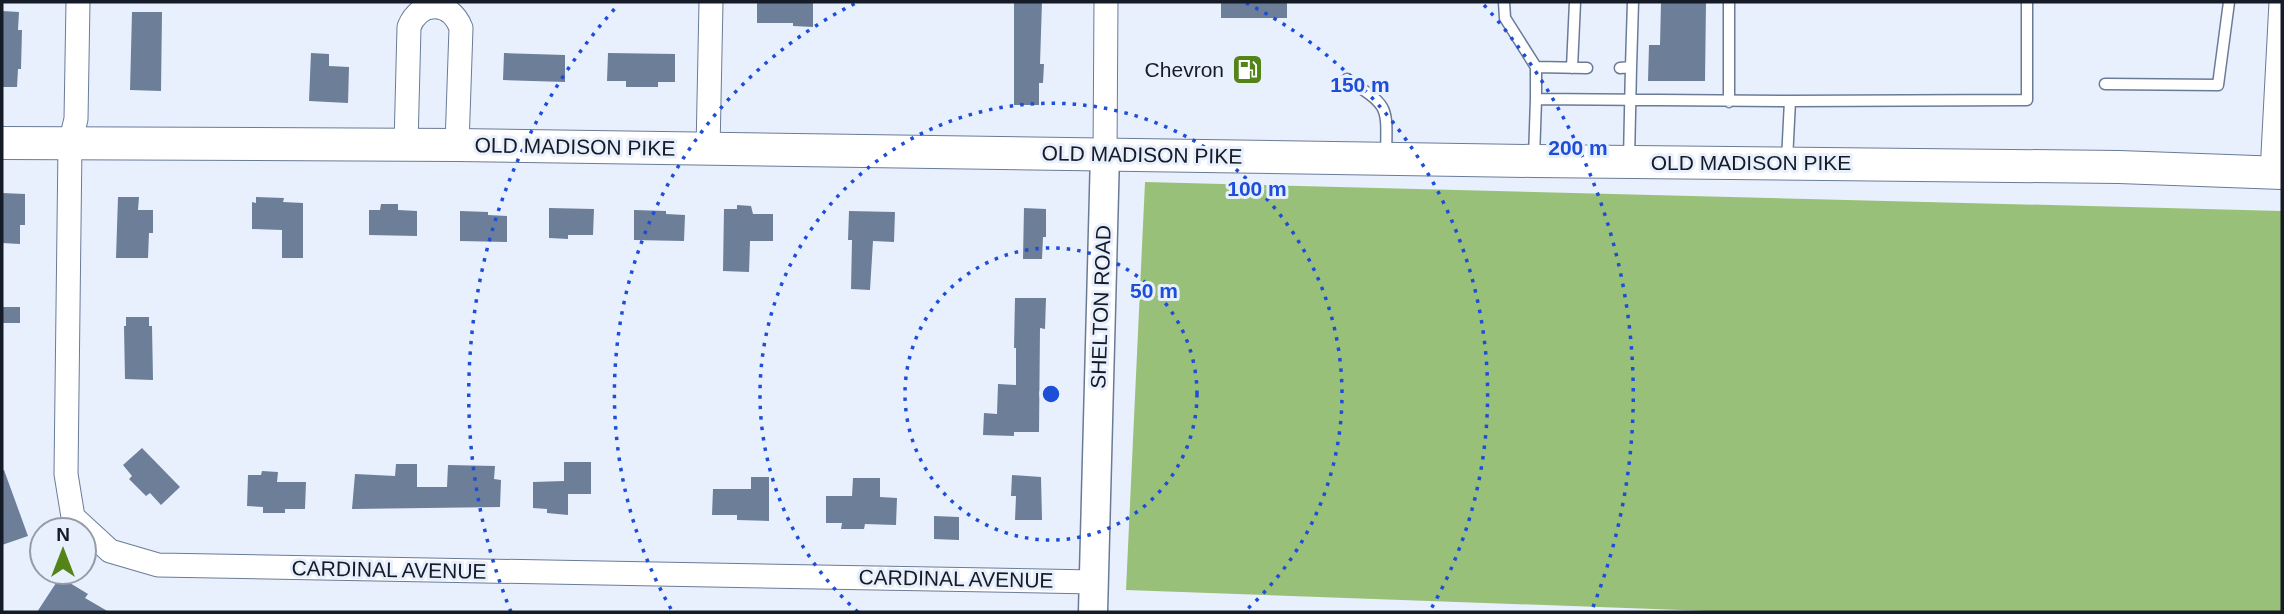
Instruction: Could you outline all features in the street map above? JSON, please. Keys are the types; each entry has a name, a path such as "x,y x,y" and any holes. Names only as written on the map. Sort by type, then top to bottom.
{"main road":[{"name":"OLD MADISON PIKE","path":"2,143 457,145 2119,167 2277,173"}],"street":[{"name":"CARDINAL AVENUE","path":"78,2 76,119 70,144 66,474 74,517 110,551 158,565 1094,582"},
{"path":"708,150 711,2"},
{"name":"SHELTON ROAD","path":"1093,612 1105,154 1106,2"},
{"path":"2277,173 2281,2"},
{"path":"406,145 409,27 420,8 433,4 447,6 456,15 461,27 457,145"}],"lane":[{"path":"1504,2 1504,18 1536,67 1534,161"},
{"path":"1572,68 1575,2"},
{"path":"1629,162 1630,101 1626,67 1633,2"},
{"path":"1729,2 1729,102"},
{"path":"1536,99 1729,102 2027,100 2027,2"},
{"path":"2105,84 2218,85 2229,2"},
{"path":"1536,67 1587,68"},
{"path":"1347,79 1377,98 1384,108 1387,121 1386,159"},
{"path":"1787,163 1790,102"}],"green space":[{"path":"1145,182 2282,211 2282,612 1736,612 1126,590"}],"building":[{"path":"757,2 813,2 813,27 793,26 793,23 757,23"},
{"path":"1014,2 1042,2 1040,64 1044,64 1043,83 1039,83 1039,105 1014,105"},
{"path":"1221,2 1287,2 1287,18 1221,18"},
{"path":"1661,2 1706,2 1705,81 1648,81 1649,45 1660,45"},
{"path":"2,11 19,12 18,30 22,30 21,69 18,69 17,87 2,87"},
{"path":"132,12 162,12 161,91 130,90"},
{"path":"311,53 329,54 329,66 349,67 348,103 309,101"},
{"path":"504,53 565,55 565,82 503,80"},
{"path":"608,53 675,54 675,82 658,82 658,87 626,87 626,81 607,81"},
{"path":"2,193 25,194 25,225 20,225 20,244 2,243"},
{"path":"118,197 139,197 138,210 153,210 153,233 149,233 148,258 116,258"},
{"path":"256,197 284,198 283,202 303,203 303,258 282,258 282,230 252,229 252,202 256,203"},
{"path":"381,204 398,204 398,210 417,211 417,236 369,235 369,210 380,210"},
{"path":"737,205 751,206 753,214 773,214 773,241 750,241 749,272 723,271 724,209 737,209"},
{"path":"549,208 594,209 593,235 568,235 568,239 549,238"},
{"path":"1024,208 1046,209 1046,237 1043,237 1042,259 1023,259"},
{"path":"634,210 666,211 666,214 685,215 684,241 634,240"},
{"path":"460,211 507,216 507,242 460,241"},
{"path":"849,211 895,212 894,242 873,241 870,290 851,289 852,240 848,240"},
{"path":"1015,298 1046,298 1045,329 1040,328 1039,432 1014,432 1014,436 983,435 984,413 997,414 998,384 1016,385"},
{"path":"2,307 20,307 20,323 2,323"},
{"path":"126,317 149,317 149,326 152,326 153,380 125,379"},
{"path":"142,448 180,487 161,505 150,493 146,496 129,479 132,476 123,465"},
{"path":"564,462 591,462 591,494 568,494 568,515 547,513 547,509 533,508 533,482 564,481"},
{"path":"396,464 417,464 417,487 447,487 448,465 495,466 494,479 501,480 500,507 352,509 355,474 395,476"},
{"path":"2,470 4,470 28,536 2,545"},
{"path":"262,471 278,472 277,482 306,482 305,509 263,513 263,507 247,506 248,475 261,475"},
{"path":"1012,475 1041,477 1042,520 1015,520 1016,496 1011,496"},
{"path":"751,477 769,477 769,521 737,520 737,515 712,515 713,489 751,489"},
{"path":"853,478 880,478 880,497 897,498 896,525 865,524 864,529 841,529 842,523 826,523 826,496 852,496"},
{"path":"934,516 959,517 959,540 934,539"},
{"path":"54,586 75,586 88,594 85,598 109,612 37,612"}],"place":[{"name":"Chevron","path":"1247,70"}]}
